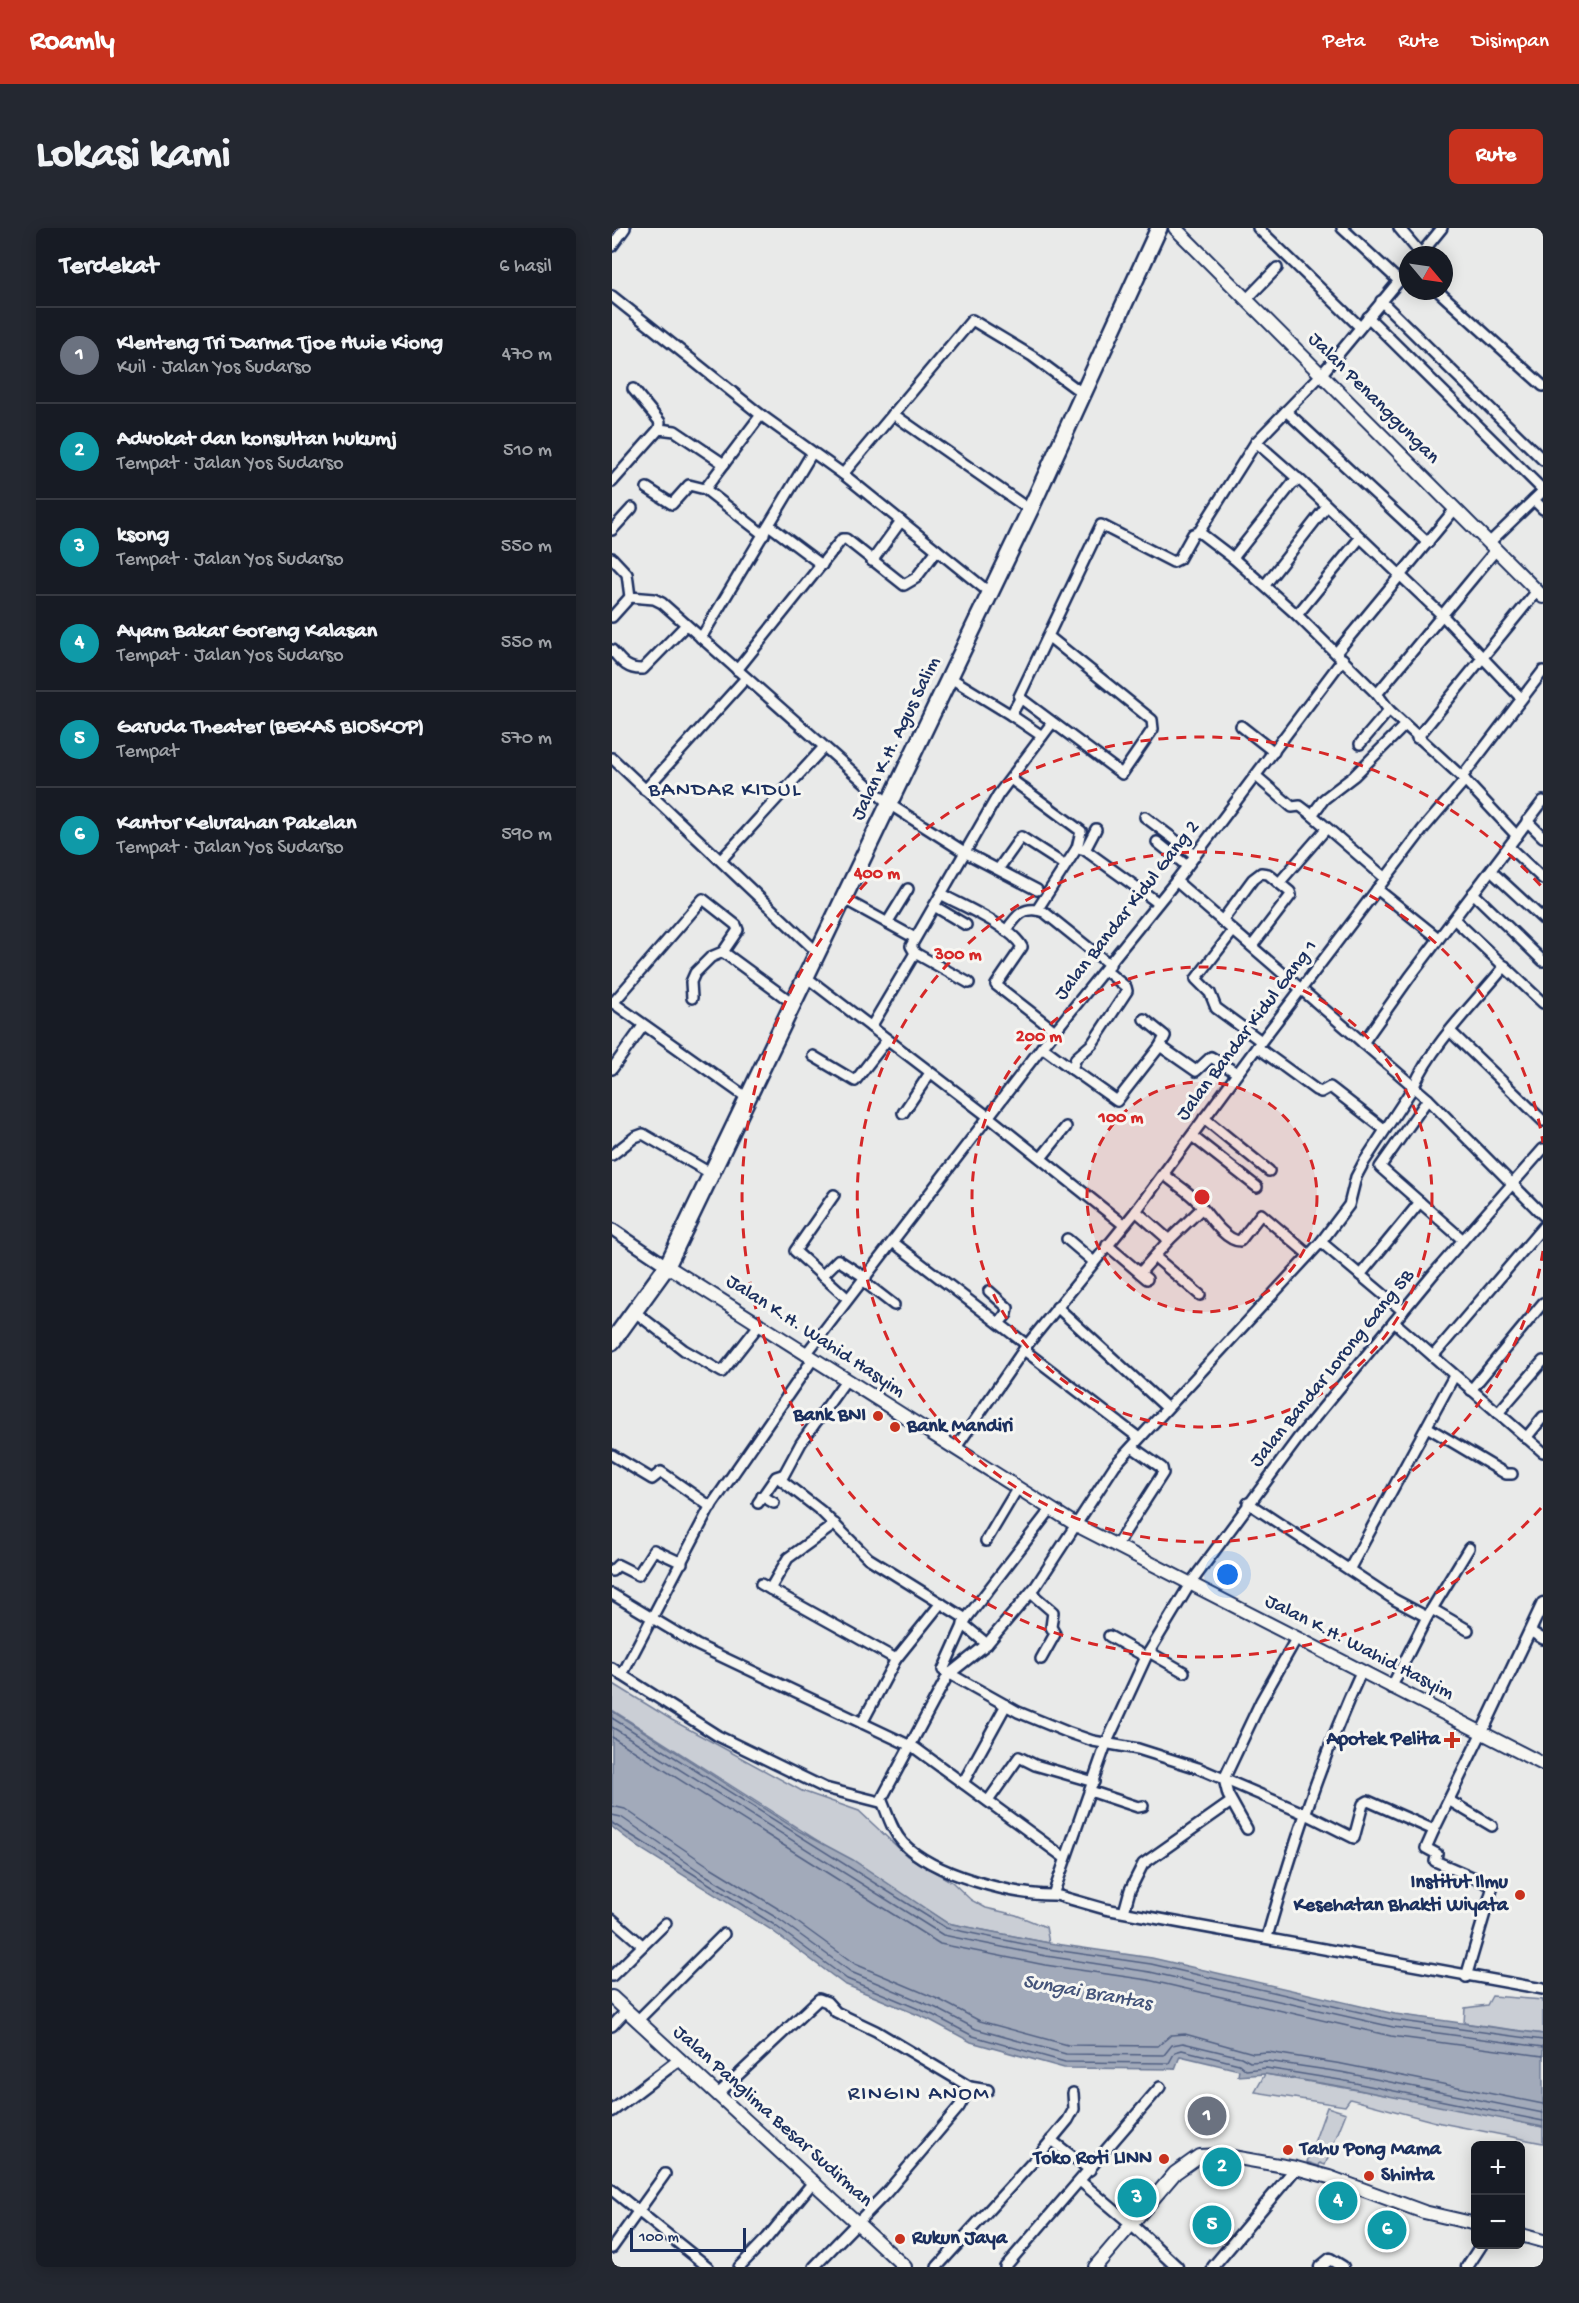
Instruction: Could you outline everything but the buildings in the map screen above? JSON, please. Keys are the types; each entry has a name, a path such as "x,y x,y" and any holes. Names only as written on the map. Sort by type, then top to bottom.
{"highway":[{"name":"Jalan K.H. Agus Salim","path":"612,1342 667,1266 746,1097 794,1004 1030,510 1159,228"}],"main road":[{"name":"Jalan Penanggungan","path":"1175,228 1540,594"},
{"name":"Jalan K.H. Wahid Hasyim","path":"667,1266 1074,1524 1390,1688 1543,1764"},
{"name":"Jalan Panglima Besar Sudirman","path":"612,1997 905,2267"},
{"path":"1095,2267 1175,2173 1199,2156 1221,2155 1296,2168 1329,2177 1424,2212 1471,2222"},
{"path":"1525,2236 1543,2241"}],"street":[{"path":"612,246 625,228"},
{"path":"1258,228 1360,327"},
{"path":"1011,715 1101,525 1173,562 1179,559 1194,533 1199,532 1256,442 1321,375 1399,281 1342,228"},
{"path":"1399,228 1413,246"},
{"path":"1427,246 1442,228"},
{"path":"1246,300 1276,268"},
{"path":"1448,300 1543,386"},
{"path":"1381,301 1543,460"},
{"path":"614,302 761,415 843,474 990,593"},
{"path":"1368,317 1543,491 1493,546 1443,616 1377,694"},
{"path":"843,474 972,320 1032,356 1082,393"},
{"path":"612,482 659,429 660,422 656,415 633,389"},
{"path":"1286,411 1428,543"},
{"path":"893,414 1030,510"},
{"path":"705,489 761,415"},
{"path":"659,429 675,431 724,464"},
{"path":"1256,442 1443,616 1521,698"},
{"path":"701,638 812,453"},
{"path":"1233,558 1298,479"},
{"path":"647,488 672,504 689,485 705,489 764,535"},
{"path":"1534,500 1543,509"},
{"path":"1265,585 1326,507"},
{"path":"612,530 632,508"},
{"name":"Jalan Bandar Kidul Gang 2","path":"622,1675 711,1507 848,1298 894,1243 1042,1047 1176,881 1274,752 1340,656 1400,576 1455,509"},
{"path":"872,561 901,521"},
{"path":"770,526 822,565"},
{"path":"1199,532 1265,585 1340,656 1377,694 1389,710 1464,779 1517,836"},
{"path":"1297,615 1360,538"},
{"path":"737,670 842,539 846,539 904,585 909,585 937,550"},
{"path":"612,558 627,574 630,597 612,617"},
{"path":"1417,738 1482,659 1540,594"},
{"path":"630,597 658,601 888,804 966,853 999,868 1037,890"},
{"path":"612,650 623,664 634,669 643,669 686,625"},
{"path":"1020,699 1122,774 1154,724 1048,636"},
{"name":"Jalan Bandar Kidul Gang 1","path":"955,1449 1025,1347 1137,1211 1237,1073 1385,878 1464,779 1521,698 1543,671"},
{"path":"949,677 1042,736"},
{"path":"645,790 746,678"},
{"path":"1360,744 1389,710"},
{"path":"969,983 915,953 911,946 998,795 1012,780 1052,723"},
{"path":"1312,815 1324,799 1354,776 1405,725"},
{"path":"1241,726 1274,752"},
{"path":"721,860 824,747"},
{"path":"612,758 818,953"},
{"path":"1256,776 1292,807 1300,806 1312,815 1385,878"},
{"path":"1012,780 1082,831 1081,849"},
{"path":"1363,1043 1438,938 1543,801"},
{"path":"1145,817 1195,855"},
{"path":"1527,821 1543,837"},
{"path":"1037,910 1096,829"},
{"path":"1280,883 1326,829"},
{"path":"999,868 1021,837 1060,862"},
{"path":"1157,842 1187,866"},
{"path":"1509,847 1543,879"},
{"path":"1081,849 1157,902"},
{"path":"1491,871 1543,919"},
{"path":"1222,921 1261,873 1280,883 1291,895 1252,946"},
{"path":"1176,881 1414,1086 1543,1215"},
{"path":"887,923 908,889"},
{"path":"1377,889 1438,938"},
{"path":"1473,893 1543,961"},
{"path":"941,894 1006,931 1022,947 996,985 1055,1031"},
{"path":"692,998 691,982 695,973 711,957 723,952 738,928 705,899 701,899 612,1003 746,1097"},
{"path":"844,899 915,938"},
{"path":"934,906 966,925"},
{"path":"1006,931 1023,910 1037,910 1063,926 1126,987 1127,991 1092,1044 1076,1058 1072,1069"},
{"path":"1454,919 1543,1003"},
{"path":"1233,931 1196,979 1210,993 1216,1008 1316,1090 1321,1092 1330,1087 1384,1129"},
{"path":"723,952 794,1004"},
{"path":"871,1027 915,953"},
{"path":"1505,966 1425,1067 1356,1177 1349,1205 1321,1242 1139,1438 1103,1482 1074,1524 1056,1559 1031,1593 987,1644 948,1675 909,1745 882,1801 896,1834 915,1853 956,1874 1035,1896 1056,1895 1124,1912 1267,1937 1466,1977 1543,1989"},
{"path":"806,977 990,1118 1124,1225"},
{"path":"1042,1047 1117,1101 1160,1046 1165,1036 1144,1019"},
{"path":"612,1069 643,1026"},
{"path":"1451,1032 1543,1121"},
{"path":"813,1056 855,1081 887,1040"},
{"path":"1160,1046 1190,1069 1196,1071 1211,1057 1237,1073"},
{"path":"903,1113 930,1072"},
{"path":"1428,1099 1380,1167 1463,1240"},
{"path":"1204,1118 1269,1171"},
{"path":"1041,1158 1066,1127"},
{"path":"612,1155 635,1137 643,1134 710,1173"},
{"path":"1192,1136 1257,1187"},
{"name":"Jalan Bandar Lorong Gang 5B","path":"1056,1895 1054,1890 1106,1744 1148,1654 1190,1584 1248,1503 1394,1322 1543,1149"},
{"path":"1165,1174 1238,1242 1261,1214 1309,1255"},
{"path":"834,1195 795,1249 848,1298"},
{"path":"1359,1275 1420,1202"},
{"path":"1107,1245 1144,1276 1155,1257 1169,1240 1201,1209"},
{"path":"1137,1211 1169,1240"},
{"path":"1433,1356 1543,1227"},
{"path":"612,1229 667,1266"},
{"path":"1066,1239 1094,1262"},
{"path":"1321,1242 1403,1311"},
{"path":"894,1243 999,1323 1025,1347 1139,1438"},
{"path":"1155,1257 1200,1295"},
{"path":"822,1276 838,1260 894,1305"},
{"path":"989,1291 1008,1308 1007,1314 999,1323"},
{"path":"1471,1390 1542,1305"},
{"path":"1057,1307 1167,1408"},
{"path":"635,1312 678,1346 720,1372 724,1371 759,1325"},
{"path":"1394,1322 1543,1452"},
{"path":"1498,1413 1543,1361"},
{"path":"1350,1568 1454,1376"},
{"path":"846,1380 782,1475 781,1480 835,1524 868,1558 941,1603 987,1644"},
{"path":"1527,1438 1543,1417"},
{"path":"1427,1427 1506,1474 1512,1474"},
{"path":"1116,1546 1163,1473 1162,1468 1132,1447"},
{"path":"612,1455 652,1479 661,1472 711,1507"},
{"path":"774,1503 760,1500 776,1477 782,1475"},
{"path":"986,1541 1017,1489"},
{"path":"1248,1503 1350,1568 1395,1600 1468,1630"},
{"path":"1050,1510 965,1622 943,1669 948,1675 1006,1705 1067,1732 1106,1744 1148,1751 1224,1779 1354,1838 1362,1804 1368,1801 1434,1830"},
{"path":"770,1589 788,1558 835,1524"},
{"path":"1390,1688 1429,1613 1469,1548"},
{"path":"612,1571 618,1565 638,1575 654,1550 682,1563"},
{"path":"761,1584 896,1659"},
{"path":"1031,1593 1053,1612 1051,1627 1055,1634 1041,1659"},
{"path":"612,1594 651,1620 697,1645 909,1745 1065,1858"},
{"path":"862,1723 896,1659 941,1603"},
{"path":"1466,1977 1493,1886 1435,1861 1437,1854 1426,1848 1543,1604"},
{"path":"1530,1631 1543,1639"},
{"path":"1109,1636 1184,1672"},
{"path":"1247,1829 1232,1802 1224,1779 1261,1701 1296,1639"},
{"path":"612,1668 718,1736 825,1788 860,1799 882,1801"},
{"path":"1267,1937 1305,1814 1336,1726 1361,1672"},
{"path":"963,1783 1006,1705"},
{"path":"988,1801 1019,1757 1035,1765 1094,1782"},
{"path":"1090,1791 1138,1807 1143,1806"},
{"path":"1124,1912 1130,1890 1143,1864 1232,1802"},
{"path":"1450,1802 1492,1826"},
{"path":"612,1919 642,1945"},
{"path":"612,1976 666,1923"},
{"path":"637,2021 724,1935"},
{"path":"719,2094 817,2000 827,2002 836,2012 970,2087 988,2090"},
{"path":"612,2026 626,2011"},
{"path":"612,2111 680,2059"},
{"path":"814,2267 858,2222 959,2107 970,2087"},
{"path":"1005,2267 1160,2088"},
{"path":"937,2267 1051,2140 1073,2112 1073,2093"},
{"path":"1051,2140 1090,2170"},
{"path":"1213,2267 1296,2168"},
{"path":"612,2248 665,2174"},
{"path":"739,2267 767,2238 814,2181"},
{"path":"1080,2181 1177,2267"},
{"path":"612,2190 698,2264 708,2267"},
{"path":"1467,2267 1479,2249"},
{"path":"1320,2267 1330,2259 1343,2267"}],"shaded area":[{"path":"612,1683 672,1720 802,1791 859,1811 907,1856 952,1882 971,1900 986,1908 1016,1915 1046,1927 1049,1943 947,1923 612,1710"},
{"path":"1492,1996 1543,2000 1543,2034 1464,2023 1465,2008 1487,2005"},
{"path":"1265,2074 1432,2103 1543,2127 1543,2143 1436,2122 1350,2099 1345,2106 1255,2092"},
{"path":"1327,2107 1346,2113 1325,2165 1320,2163 1319,2166 1307,2162"}],"water":[{"name":"Sungai Brantas","path":"612,1711 799,1831 853,1860 947,1923 1049,1943 1152,1958 1395,2014 1543,2034 1543,2127 1339,2086 1265,2074 1238,2076 1239,2070 1180,2056 1175,2069 1064,2068 971,2042 930,2020 844,1984 770,1929 638,1847 612,1827"}],"place":[{"name":"Bank BNI","path":"878,1416"},
{"name":"Bank Mandiri","path":"895,1427"},
{"name":"Apotek Pelita","path":"1452,1740"},
{"name":"Institut Ilmu Kesehatan Bhakti Wiyata","path":"1520,1895"},
{"name":"Klenteng Tri Darma Tjoe Hwie Kiong","path":"1207,2116"},
{"name":"Tahu Pong Mama","path":"1288,2150"},
{"name":"Toko Roti LINN","path":"1164,2159"},
{"name":"Advokat dan konsultan hukumj","path":"1222,2167"},
{"name":"Shinta","path":"1369,2176"},
{"name":"ksong","path":"1137,2198"},
{"name":"Ayam Bakar Goreng Kalasan","path":"1338,2201"},
{"name":"Garuda Theater (BEKAS BIOSKOP)","path":"1212,2225"},
{"name":"Kantor Kelurahan Pakelan","path":"1387,2230"},
{"name":"Rukun Jaya","path":"900,2239"}],"district":[{"name":"BANDAR KIDUL","path":"725,791"},
{"name":"RINGIN ANOM","path":"919,2095"}]}
